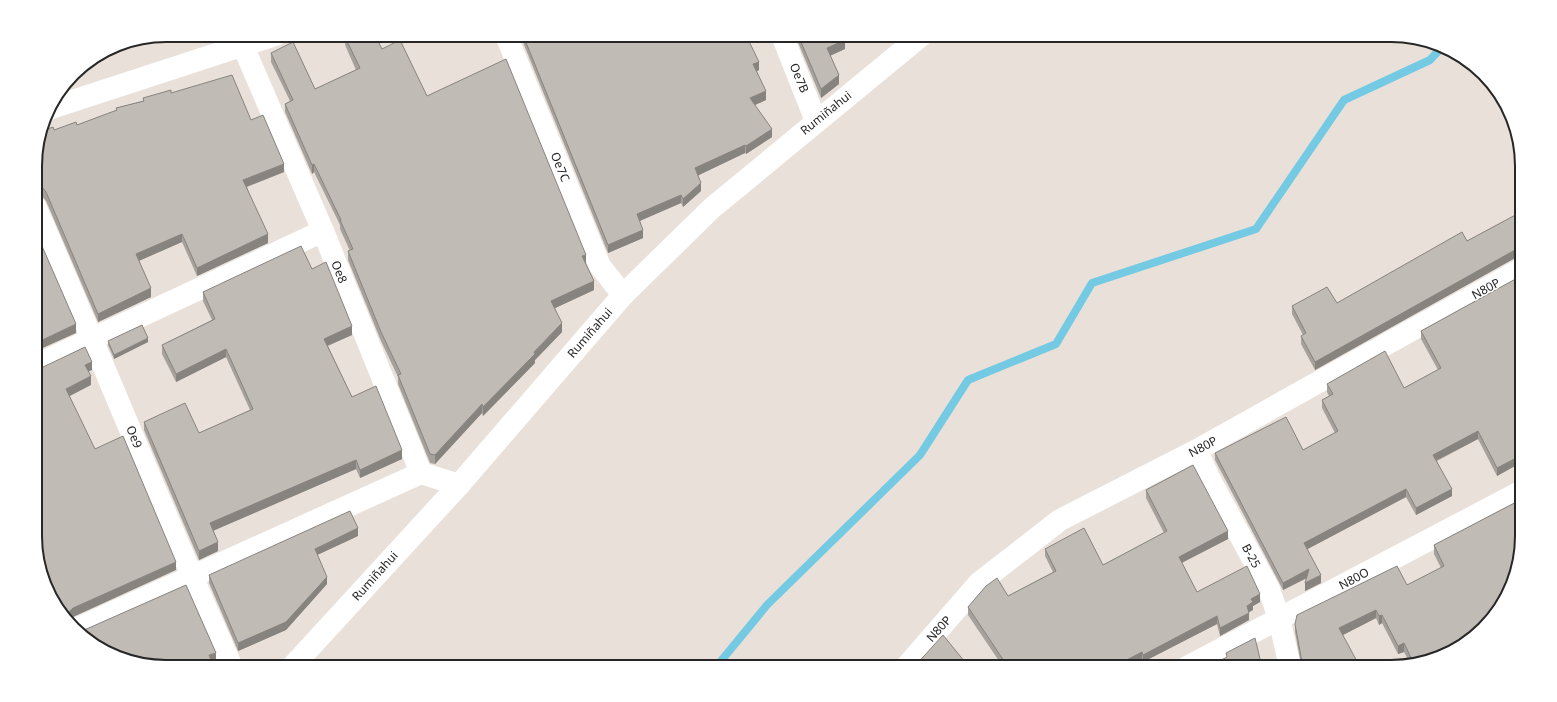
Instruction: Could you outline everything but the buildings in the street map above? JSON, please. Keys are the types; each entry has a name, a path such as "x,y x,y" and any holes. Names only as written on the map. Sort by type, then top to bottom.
{"street":[{"path":"58,105 237,42"},
{"name":"Oe8","path":"244,42 421,473"},
{"name":"Oe7C","path":"509,42 600,266 623,295"},
{"name":"Oe7B","path":"785,42 816,121"},
{"name":"Rumiñahui","path":"298,660 459,485 623,295 712,208 913,42"},
{"name":"Oe9","path":"42,222 229,660"},
{"path":"42,361 323,232"},
{"name":"N80P","path":"912,660 980,583 1060,520 1197,450 1515,272"},
{"name":"B-25","path":"1197,450 1209,478 1269,589 1279,618 1288,660"},
{"path":"81,627 421,473 459,485"},
{"name":"N80O","path":"1200,660 1515,495"}],"waterway":[{"path":"722,660 767,605 920,455 968,380 1056,344 1092,283 1256,229 1344,100 1430,60 1439,51"}]}
